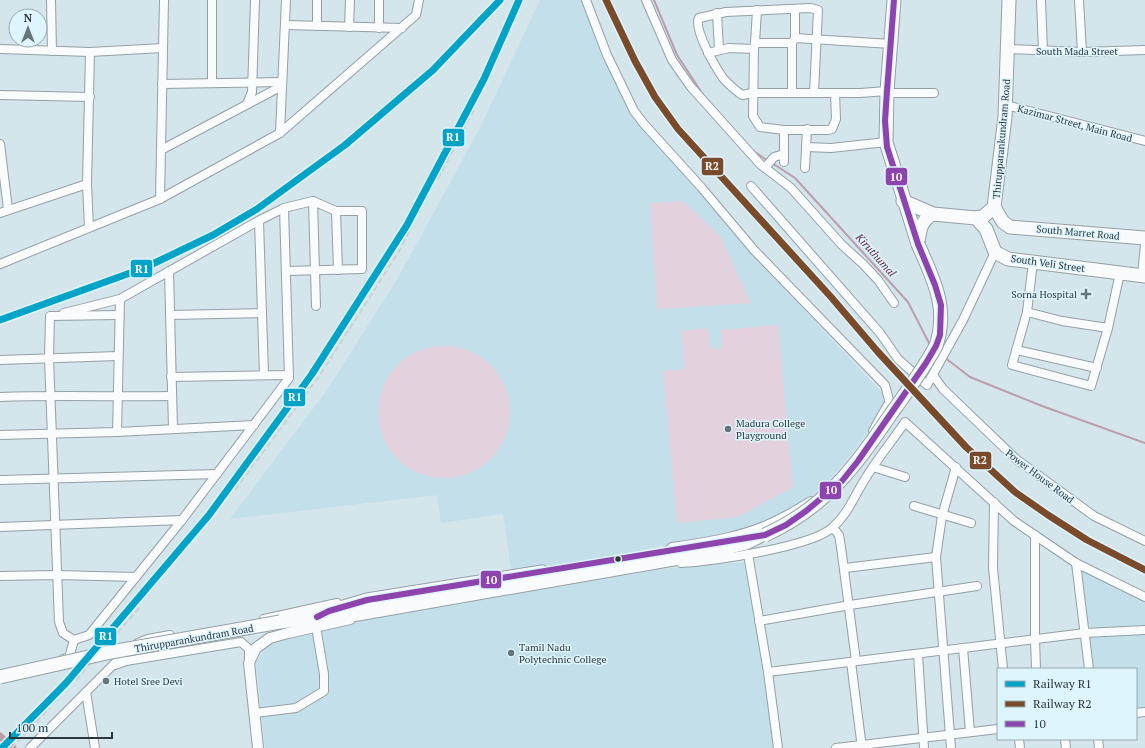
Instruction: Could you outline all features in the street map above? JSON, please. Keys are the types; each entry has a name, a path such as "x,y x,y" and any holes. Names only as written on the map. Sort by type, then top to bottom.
{"main road":[{"name":"Thirupparankundram Road","path":"0,677 111,652 280,622 316,622 357,609 666,556 702,554 746,543 786,525 806,511 842,481 858,461 936,346 942,323 941,306 935,285 918,244 903,201 886,142 887,91 894,0"},
{"name":"Thirupparankundram Road","path":"976,218 984,216 994,207 1006,105 1009,0"},
{"path":"903,201 933,214 976,218 986,229 993,246"},
{"path":"994,207 1003,222 1010,227"},
{"path":"918,244 921,224 924,219 933,214"},
{"path":"993,246 998,231 1010,227"},
{"name":"South Marret Road","path":"1010,227 1145,238"},
{"name":"South Veli Street","path":"993,246 1008,259 1144,276"}],"street":[{"path":"51,0 52,51"},
{"path":"160,199 164,0"},
{"path":"212,0 212,83"},
{"path":"248,104 252,92 255,0"},
{"path":"280,133 286,0"},
{"path":"317,0 317,26"},
{"path":"349,27 350,0"},
{"path":"379,0 379,28"},
{"path":"0,264 160,199 280,133 416,15 419,0"},
{"path":"586,0 607,55 634,111 754,250 882,381 888,391 890,404 852,460 837,478 811,501 779,520 752,530 723,538 672,547 666,556 675,564 748,554 821,536 833,528 850,508 873,467 905,422 1014,520 1076,563 1145,597"},
{"path":"646,0 672,60 691,88 765,168 791,188 842,245 878,280 894,303"},
{"path":"1041,0 1043,51"},
{"path":"1079,0 1082,52"},
{"path":"792,93 795,9"},
{"path":"757,10 752,93 753,116 756,124 765,129 832,129 836,119 835,93"},
{"path":"814,93 818,10 757,10 717,13 699,18 697,21 708,53 723,78 733,89 742,95 752,93 792,93 814,93 835,93 887,91 894,93 934,93"},
{"path":"717,13 719,50"},
{"path":"285,25 402,28"},
{"path":"708,53 719,50 794,40 817,39 891,44"},
{"path":"0,49 90,52 163,48"},
{"name":"South Mada Street","path":"1008,50 1082,52 1145,50"},
{"path":"90,52 87,184 90,227"},
{"path":"162,84 282,84"},
{"path":"161,150 248,104 282,84"},
{"path":"0,95 90,97"},
{"name":"Kazimar Street, Main Road","path":"1006,105 1145,141"},
{"path":"805,168 807,129"},
{"path":"765,168 774,157 784,158 784,130"},
{"path":"806,147 831,148 886,142"},
{"path":"0,144 8,209"},
{"path":"0,213 8,209 87,184"},
{"path":"751,186 880,333 898,359 927,385 963,320 993,246"},
{"path":"313,201 316,306"},
{"path":"50,316 120,299 258,221 284,208 313,201 336,211 362,211 362,269 286,271"},
{"path":"74,640 89,635 182,520 289,378 284,208"},
{"path":"336,211 338,270"},
{"path":"259,221 264,375"},
{"path":"1144,276 1145,244"},
{"path":"1033,262 1027,312 1012,365 1091,386 1108,328 1120,273"},
{"path":"168,271 173,429"},
{"path":"117,432 120,299"},
{"path":"1027,312 1062,321 1108,328"},
{"path":"170,316 262,313"},
{"path":"50,316 119,315"},
{"path":"50,316 50,395 59,622 63,633 74,640"},
{"path":"1016,350 1097,368"},
{"path":"0,360 118,356"},
{"path":"171,377 289,375"},
{"name":"Power House Road","path":"933,375 943,389 1016,459 1094,516 1145,540"},
{"path":"0,397 50,395 118,397 172,396"},
{"path":"0,435 117,432 254,425"},
{"path":"873,467 905,477"},
{"path":"951,748 936,557 942,516 956,467"},
{"path":"0,480 217,474"},
{"path":"994,502 993,568 1003,668"},
{"path":"914,506 942,516 971,523"},
{"path":"0,527 182,520"},
{"path":"833,528 838,535 845,568 850,605 862,746"},
{"path":"1035,535 1036,668"},
{"path":"748,554 768,672 778,748"},
{"path":"845,568 936,557"},
{"path":"1076,563 1089,668"},
{"path":"0,576 57,575 136,577"},
{"path":"759,621 850,605 977,586"},
{"path":"33,746 110,667 135,644 148,639 223,626 337,603 357,609"},
{"path":"250,663 256,648 270,638 316,622 324,674 324,691 296,708 255,713"},
{"path":"223,626 227,644"},
{"path":"768,672 1085,633 1145,630"},
{"path":"0,672 69,658 74,640"},
{"path":"110,667 126,661 241,642 249,649 258,748"},
{"path":"963,648 970,732"},
{"path":"918,654 924,748"},
{"path":"86,692 95,748"},
{"path":"836,748 997,729"}],"shaded area":[{"path":"540,0 583,0 588,18 619,89 640,124 763,266 882,393 885,401 878,418 843,465 829,480 812,496 778,518 741,531 512,575 503,514 441,523 437,495 230,519 327,390 398,278 480,128"},
{"path":"683,201 720,236 751,303 657,309 650,203"},
{"name":"Madura College Playground","path":"778,325 793,487 738,517 677,523 663,371 684,369 681,331 708,328 711,349 722,348 721,330"},
{"path":"451,346 463,348 475,353 491,365 503,381 508,393 510,412 508,431 503,443 491,459 475,471 463,476 437,478 425,476 413,471 397,459 385,443 380,431 378,405 380,393 385,381 397,365 413,353 425,348"},
{"path":"1084,561 1145,592 1145,708 1137,709 1137,668 1092,668 1080,565"},
{"name":"Tamil Nadu Polytechnic College","path":"747,562 774,748 265,748 256,663 269,643 356,621 660,569"}],"waterway":[{"name":"Kiruthumal","path":"654,0 677,55 704,96"},
{"name":"Kiruthumal","path":"752,150 768,161"},
{"name":"Kiruthumal","path":"772,163 795,178 908,302 930,345"},
{"name":"Kiruthumal","path":"944,357 970,377 1042,406 1145,443"},
{"path":"0,736 13,748"}],"railway":[{"path":"2,748 66,683 209,515 312,374 407,225 484,79 519,0"},
{"path":"606,0 635,61 655,97 678,129 831,297 878,352 966,447 1015,492 1048,515 1087,540 1145,570"},
{"path":"438,179 475,108"},
{"path":"235,490 318,378 398,253 412,226"},
{"path":"76,680 139,608"},
{"path":"11,748 50,708"}],"rail line":[{"name":"R1","path":"0,320 144,268 213,235 257,209 345,145 433,70 500,0"},
{"name":"R1","path":"2,748 66,683 209,515 312,374 407,225 484,79 519,0"},
{"name":"R2","path":"606,0 635,61 655,97 678,129 831,297 878,352 966,447 1015,492 1048,515 1087,540 1145,570"}],"transit line":[{"name":"10","path":"317,617 329,611 367,600 765,535 786,525 806,511 842,481 858,461 926,363 936,346 940,335 941,305 935,285 918,244 887,147 885,121 894,0"}],"place":[{"name":"Sorna Hospital","path":"1086,294"},
{"name":"Madura College Playground","path":"728,429"},
{"name":"Tamil Nadu Polytechnic College","path":"511,653"},
{"name":"Hotel Sree Devi","path":"106,681"}]}
